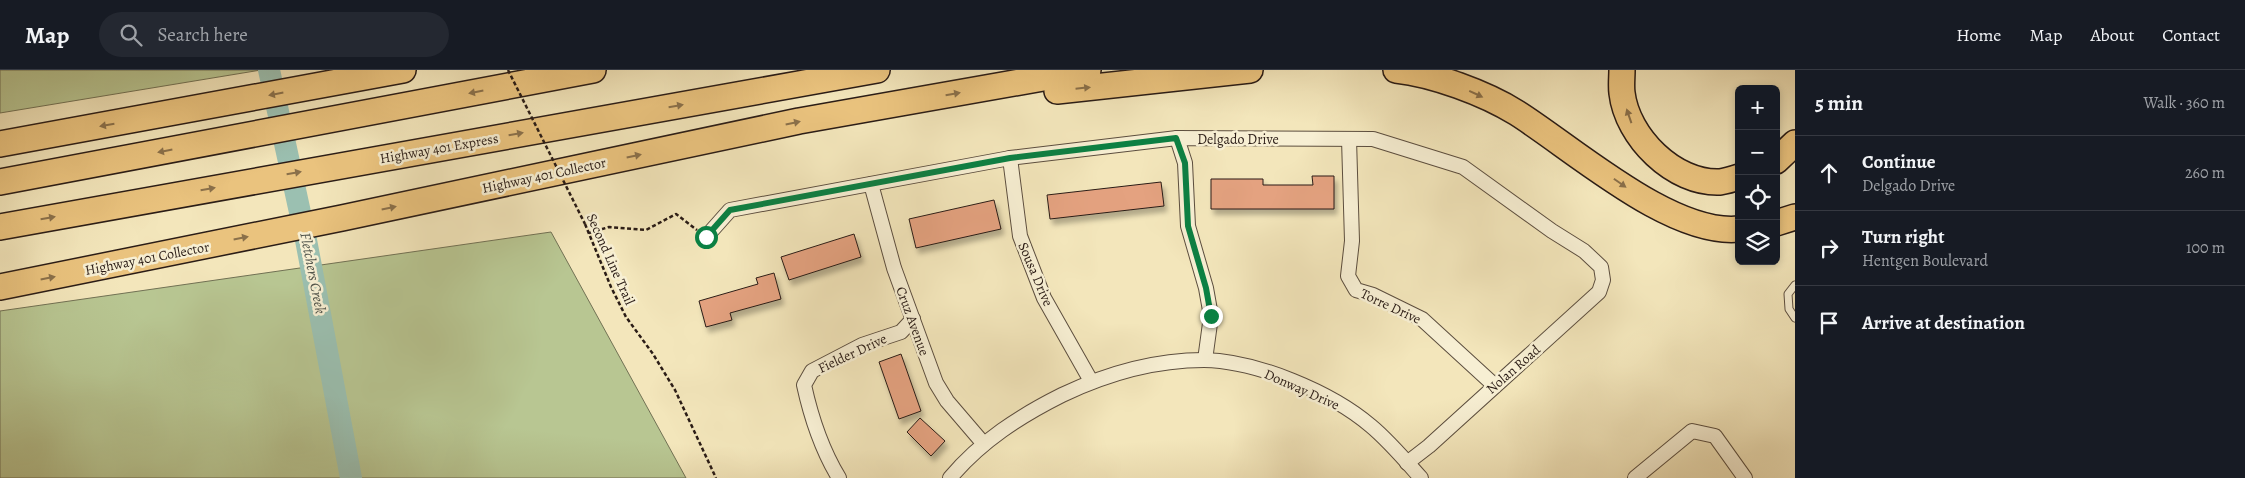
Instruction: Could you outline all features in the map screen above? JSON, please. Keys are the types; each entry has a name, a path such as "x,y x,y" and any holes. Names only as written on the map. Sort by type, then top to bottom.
{"highway":[{"path":"0,144 403,70"},
{"path":"0,182 593,70"},
{"name":"Highway 401 Express","path":"0,226 878,70"},
{"name":"Highway 401 Collector","path":"0,288 799,121 1088,70"},
{"path":"982,88 1050,92 1250,70"},
{"path":"1396,70 1413,72 1453,83 1515,112 1638,196 1674,216 1702,226 1735,229"},
{"path":"1622,70 1622,93 1630,122 1644,145 1670,166 1697,178 1720,182 1735,178"},
{"path":"1780,157 1795,143"},
{"path":"1780,222 1795,217"}],"street":[{"name":"Delgado Drive","path":"706,237 730,210 1010,158 1176,138 1373,139 1463,167 1552,231 1584,251 1601,267"},
{"path":"1176,138 1185,163 1188,226 1206,288 1211,316 1205,360"},
{"name":"Torre Drive","path":"1348,139 1352,241 1348,276 1356,290 1373,295 1422,319 1494,385"},
{"name":"Sousa Drive","path":"1010,158 1020,236 1044,298 1091,381"},
{"name":"Cruz Avenue","path":"872,184 894,268 936,383 946,401 983,443"},
{"name":"Nolan Road","path":"1407,463 1429,446 1494,385 1599,292 1603,280 1601,267"},
{"name":"Fielder Drive","path":"839,478 831,465 810,410 804,385 812,371 862,345 900,332 913,319"},
{"name":"Donway Drive","path":"950,478 983,443 1032,410 1091,381 1146,366 1205,360 1256,369 1288,379 1331,398 1371,426 1421,478"},
{"path":"1635,478 1692,431 1715,436 1745,478"}],"lane":[{"path":"1795,286 1788,294 1789,310 1795,318"}],"path":[{"name":"Second Line Trail","path":"508,70 590,233 622,310 674,390 716,478"},
{"path":"590,233 609,228 646,230 676,214 706,237"}],"green space":[{"path":"0,70 261,70 0,113"},
{"path":"551,232 686,478 0,478 0,311"}],"building":[{"path":"1312,176 1334,176 1334,209 1211,209 1211,179 1263,179 1263,185 1313,185"},
{"path":"1161,182 1164,206 1050,219 1047,195"},
{"path":"994,200 1001,229 916,248 909,219"},
{"path":"854,234 861,257 789,280 781,257"},
{"path":"774,273 781,299 730,313 732,320 706,327 699,301 758,284 756,278"},
{"path":"901,354 921,411 899,419 879,362"},
{"path":"920,418 945,441 931,456 907,432"}],"waterway":[{"name":"Fletchers Creek","path":"269,70 306,240 351,478"}],"route":[{"path":"706,237 730,210 1010,158 1176,138 1185,163 1188,226 1206,288 1211,316"}]}
